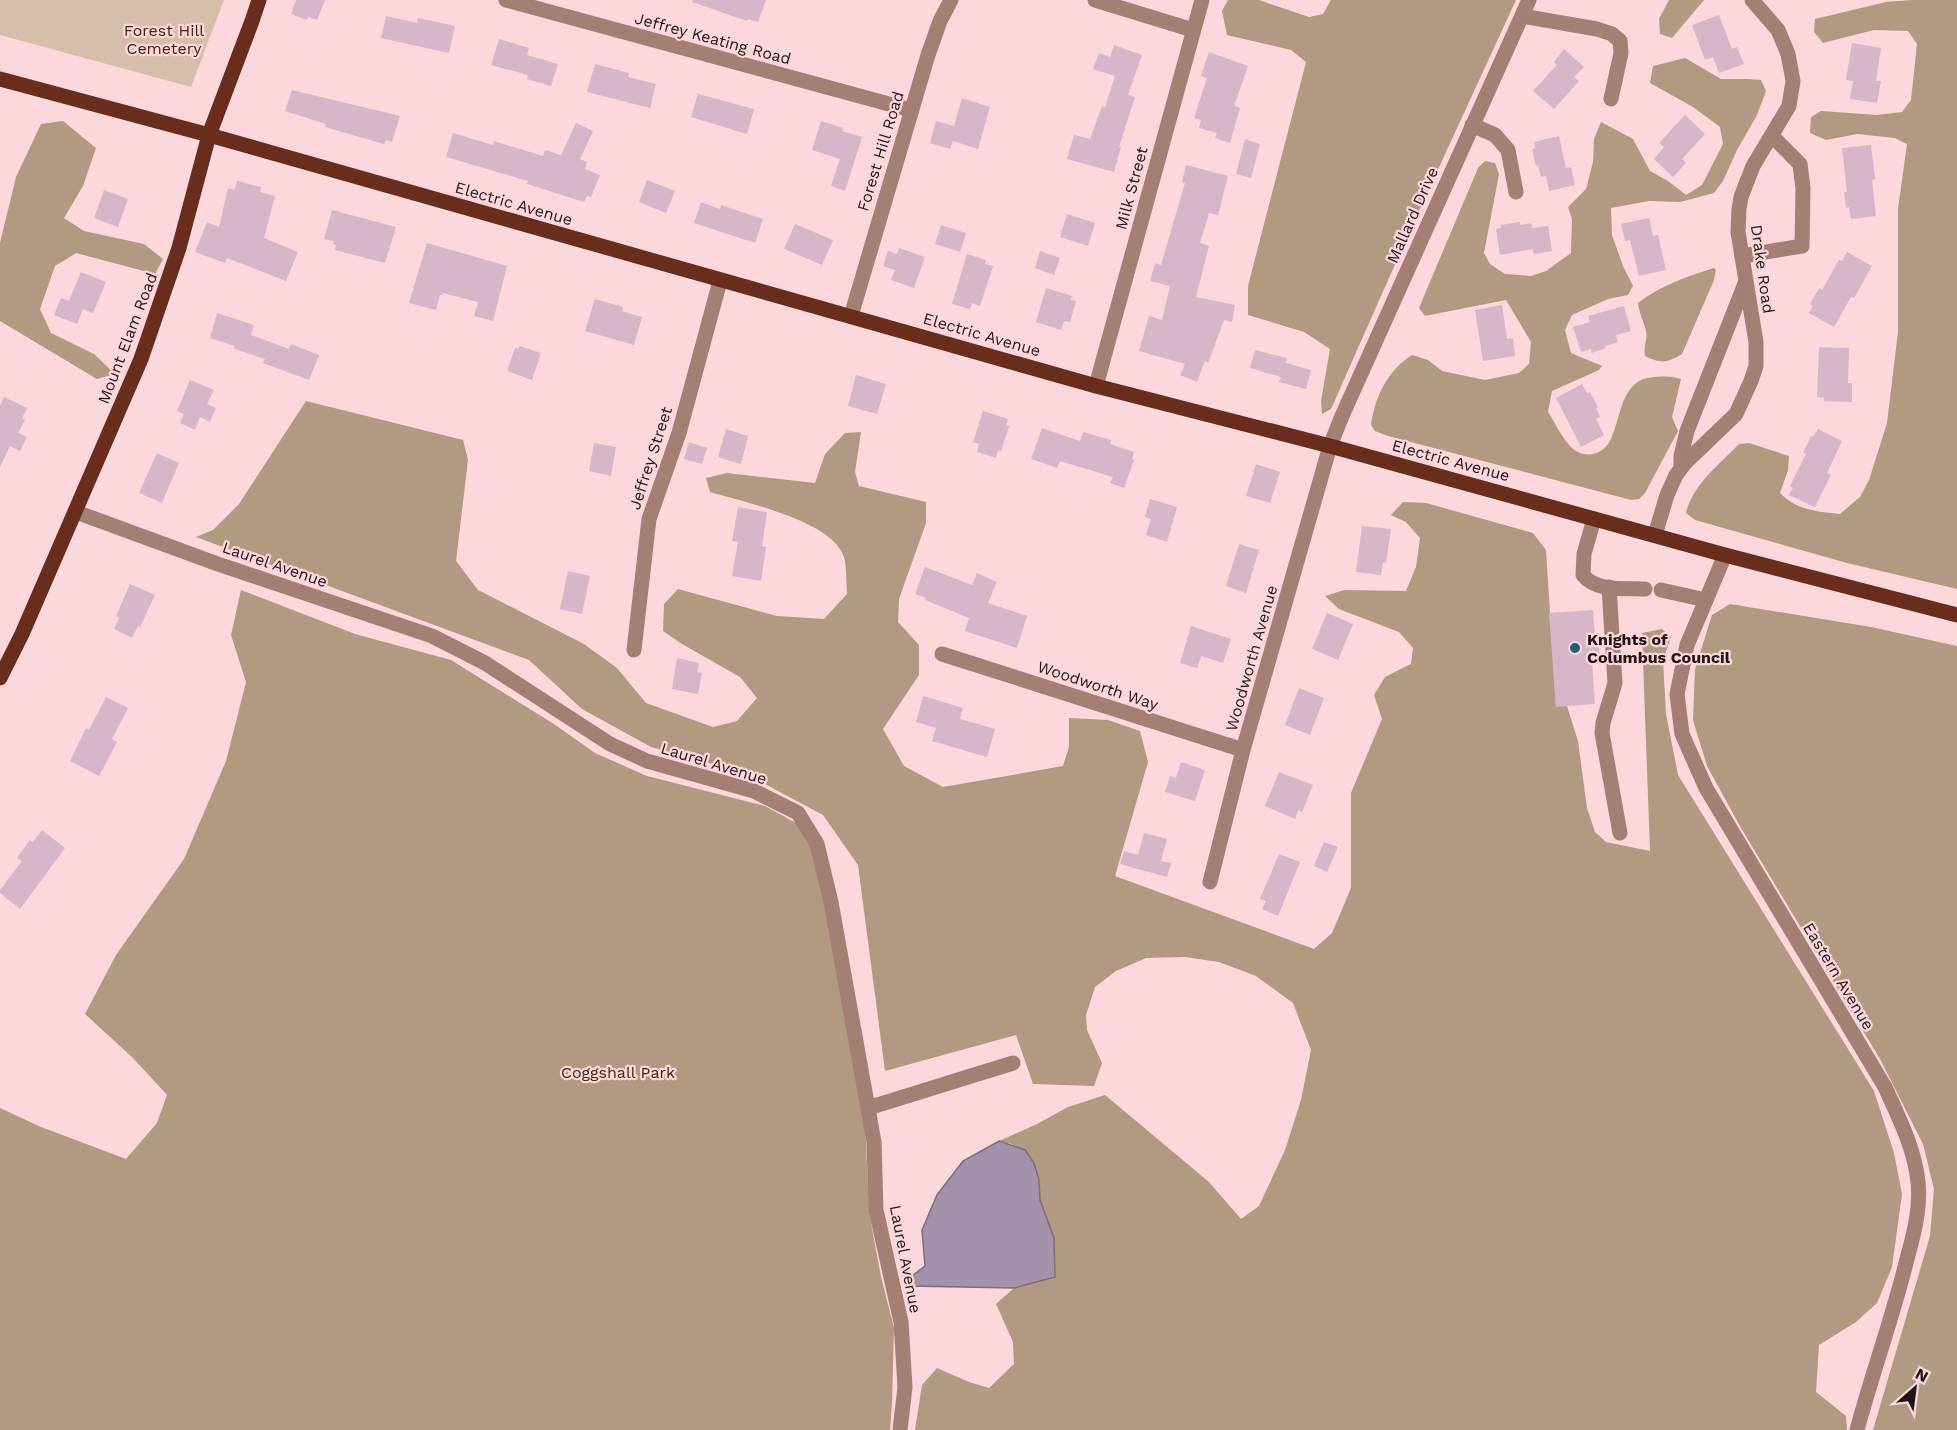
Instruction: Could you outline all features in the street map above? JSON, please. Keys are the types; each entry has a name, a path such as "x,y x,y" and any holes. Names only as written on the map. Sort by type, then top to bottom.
{"main road":[{"name":"Mount Elam Road","path":"0,678 76,512 145,348 179,248 209,135 259,0"},
{"name":"Electric Avenue","path":"0,79 209,135 1096,386 1330,446 1725,555 1957,615"}],"street":[{"name":"Jeffrey Keating Road","path":"506,0 911,110"},
{"name":"Forest Hill Road","path":"851,316 928,55 940,21 951,0"},
{"path":"1095,0 1193,30"},
{"name":"Milk Street","path":"1096,386 1202,0"},
{"name":"Mallard Drive","path":"1330,446 1341,416 1529,0"},
{"name":"Drake Road","path":"1655,535 1667,495 1681,468 1733,417 1744,399 1754,373 1757,351 1737,219 1741,197 1754,166 1789,106 1793,81 1788,54 1778,30 1752,0"},
{"path":"1522,16 1597,29 1612,34 1620,41 1621,53 1611,99"},
{"path":"1472,125 1496,135 1508,150 1516,192"},
{"path":"1742,256 1802,246 1803,188 1800,164 1772,136"},
{"name":"Jeffrey Street","path":"634,650 649,519 679,433 720,280"},
{"path":"1681,468 1687,431 1746,281"},
{"name":"Woodworth Avenue","path":"1210,882 1243,750 1330,446"},
{"name":"Laurel Avenue","path":"76,512 215,563 432,636 485,663 610,744 647,761 754,791 798,813 817,844 831,902 874,1142 876,1210 901,1322 905,1387 900,1430"},
{"path":"1594,519 1584,554 1583,575 1594,584 1645,589"},
{"name":"Eastern Avenue","path":"1725,555 1687,645 1677,694 1682,734 1706,788 1885,1087 1901,1123 1918,1180 1919,1203 1916,1224 1903,1277 1857,1430"},
{"path":"1609,587 1615,683 1602,733 1620,833"},
{"path":"1661,590 1706,600"},
{"name":"Woodworth Way","path":"942,654 1243,750"},
{"path":"868,1108 1013,1063"}],"green space":[{"name":"Forest Hill Cemetery","path":"0,0 224,0 191,87 0,35"},
{"path":"1228,0 1259,0 1309,17 1323,14 1331,0 1516,0 1331,409 1322,414 1321,401 1330,349 1304,332 1248,315 1248,286 1306,62 1291,50 1227,35 1222,11"},
{"path":"1669,0 1704,0 1672,38 1660,34 1659,19"},
{"path":"1957,0 1957,589 1847,563 1695,520 1686,513 1694,493 1715,467 1739,444 1749,443 1789,456 1788,470 1780,493 1800,507 1840,514 1860,497 1869,480 1887,423 1898,332 1898,209 1907,144 1895,138 1857,134 1826,140 1810,133 1811,117 1821,111 1877,115 1902,112 1911,100 1917,44 1908,31 1874,30 1823,43 1814,32 1815,19 1886,2"},
{"path":"1685,58 1721,79 1761,80 1766,91 1757,115 1723,181 1714,193 1680,202 1649,201 1611,208 1612,235 1633,286 1628,295 1608,299 1572,315 1565,330 1571,353 1602,366 1599,370 1552,391 1548,412 1571,447 1581,453 1597,453 1610,441 1624,401 1634,384 1654,377 1681,379 1672,417 1678,431 1645,493 1639,499 1631,500 1375,431 1371,425 1379,395 1389,377 1403,361 1412,355 1428,360 1442,371 1485,380 1519,373 1529,364 1531,342 1506,300 1425,316 1419,308 1478,168 1485,161 1495,163 1499,174 1484,253 1490,264 1505,274 1531,276 1546,271 1571,253 1572,219 1568,207 1586,189 1593,162 1594,139 1601,122 1633,139 1650,171 1686,195 1702,185 1723,144 1720,127 1693,107 1650,83 1653,66"},
{"path":"63,121 96,148 83,186 64,218 84,231 144,244 163,259 155,274 76,253 55,266 40,309 51,333 94,354 115,374 97,379 0,321 0,243 16,177 41,124"},
{"path":"1714,268 1716,270 1714,280 1682,354 1664,361 1645,356 1646,334 1638,303 1665,286"},
{"path":"306,401 463,440 468,460 456,561 478,590 584,644 617,668 646,703 713,727 737,721 757,698 740,677 663,631 664,604 678,589 777,616 824,619 847,594 844,557 836,544 823,533 806,523 764,507 710,492 706,478 727,473 815,483 825,454 845,433 861,432 855,472 859,486 926,502 926,523 899,599 898,622 919,645 919,675 883,729 904,766 943,787 1063,766 1069,747 1069,718 1108,720 1140,731 1148,762 1115,876 1314,949 1332,933 1351,888 1351,793 1382,719 1374,695 1385,677 1411,664 1413,648 1399,632 1339,609 1325,596 1344,590 1406,591 1416,567 1420,538 1406,522 1391,515 1403,502 1426,503 1533,533 1546,550 1556,706 1567,706 1578,741 1587,808 1595,832 1606,842 1650,851 1642,633 1662,629 1671,637 1663,660 1666,714 1678,775 1874,1091 1894,1153 1902,1194 1892,1267 1877,1303 1856,1322 1819,1345 1816,1392 1846,1416 1847,1430 915,1430 922,1385 937,1368 989,1388 1014,1364 1013,1342 996,1304 1014,1288 1055,1277 1054,1238 1040,1200 1039,1180 1012,1144 999,1141 1068,1107 1105,1095 1209,1182 1241,1219 1259,1206 1285,1150 1301,1100 1311,1050 1293,1003 1256,976 1219,962 1185,957 1146,958 1116,971 1095,987 1086,1015 1087,1030 1102,1063 1094,1086 1033,1084 1016,1035 885,1071 858,865 823,815 742,772 651,747 582,709 529,660 196,537 213,530 239,504"},
{"name":"Coggshall Park","path":"241,590 355,634 451,660 554,724 595,753 647,776 765,806 796,823 814,841 865,1119 869,1212 881,1277 894,1328 890,1430 0,1430 0,1108 41,1127 126,1159 157,1123 167,1095 133,1058 85,1014 116,955 184,859 226,761 246,682 231,635"},
{"path":"1730,604 1871,627 1957,646 1957,1430 1873,1430 1930,1236 1934,1189 1923,1144 1880,1059 1741,828 1707,766 1693,720 1695,669 1712,615"}],"shaded area":[{"path":"999,1141 1025,1150 1034,1163 1039,1180 1040,1200 1054,1238 1055,1277 1014,1288 909,1286 908,1279 925,1266 922,1230 937,1195 963,1161"}],"building":[{"path":"296,0 325,0 317,20 308,17 307,20 291,14"},
{"path":"693,0 766,0 758,22 748,19 747,21 692,2"},
{"path":"1719,15 1732,49 1737,47 1744,64 1719,73 1713,57 1705,60 1692,25"},
{"path":"386,16 417,23 418,18 455,26 449,53 381,38"},
{"path":"499,39 529,48 527,55 558,64 551,86 527,79 528,75 491,65"},
{"path":"1852,43 1881,48 1876,81 1881,81 1877,103 1850,99 1853,81 1846,80"},
{"path":"1114,45 1142,55 1128,95 1135,97 1119,147 1121,147 1114,172 1067,159 1074,135 1090,139 1102,106 1105,107 1115,76 1093,69 1099,53 1110,57"},
{"path":"1564,49 1584,67 1574,77 1579,81 1554,109 1533,91 1557,65 1554,62"},
{"path":"1209,52 1248,66 1234,106 1240,108 1230,143 1215,138 1217,133 1199,128 1201,120 1194,118 1207,78 1201,76"},
{"path":"595,64 629,73 628,77 656,84 650,108 587,92"},
{"path":"292,90 400,116 392,142 386,140 384,144 325,127 326,124 285,111"},
{"path":"698,94 754,109 747,134 691,117"},
{"path":"962,98 990,107 978,149 953,141 950,149 930,143 936,121 954,126"},
{"path":"1685,115 1705,134 1682,159 1686,163 1673,177 1654,159 1664,147 1659,143"},
{"path":"821,121 862,137 845,191 831,186 840,159 812,150"},
{"path":"576,123 593,131 580,159 587,162 585,169 600,175 591,197 587,196 584,202 527,184 528,181 446,157 453,133 493,145 494,141 543,156 545,150 561,155"},
{"path":"1559,136 1566,168 1571,167 1575,185 1549,191 1546,176 1541,177 1532,149 1535,148 1534,142"},
{"path":"1245,139 1260,144 1251,178 1236,174"},
{"path":"1871,145 1876,216 1851,219 1849,207 1846,208 1844,192 1847,192 1842,148"},
{"path":"1186,165 1228,176 1218,215 1209,213 1200,243 1209,246 1196,297 1235,305 1232,322 1224,320 1208,363 1205,361 1197,382 1180,375 1185,364 1139,351 1149,316 1162,320 1170,286 1150,281 1155,263 1161,265 1185,183 1182,182"},
{"path":"647,180 675,191 666,213 639,202"},
{"path":"237,181 261,187 260,192 275,196 264,238 298,252 286,281 227,258 225,263 195,252 207,222 219,227 228,188 235,190"},
{"path":"104,190 128,199 118,227 94,218"},
{"path":"701,202 720,209 721,205 763,219 755,243 694,223"},
{"path":"332,210 396,227 385,263 335,250 334,241 324,239"},
{"path":"1067,214 1095,223 1088,246 1060,237"},
{"path":"1649,218 1653,236 1658,235 1666,270 1639,276 1630,240 1625,241 1621,224"},
{"path":"1520,222 1520,225 1531,223 1532,228 1548,226 1552,251 1534,254 1533,249 1500,255 1496,229 1501,228 1501,225"},
{"path":"795,224 833,240 822,265 784,249"},
{"path":"941,225 966,233 960,252 935,244"},
{"path":"427,243 507,266 493,321 474,316 478,302 443,293 440,295 436,310 409,303"},
{"path":"899,248 925,257 914,288 891,280 895,270 883,266 888,251 897,254"},
{"path":"1040,251 1060,258 1054,275 1035,268"},
{"path":"1847,252 1872,266 1834,327 1809,313 1813,306 1810,304 1819,288 1822,290 1839,260 1842,261"},
{"path":"967,254 986,260 985,264 993,266 980,306 972,303 970,309 952,304"},
{"path":"81,272 106,282 93,313 83,309 77,324 54,315 61,298 69,301"},
{"path":"1046,288 1072,296 1071,300 1076,301 1070,322 1064,321 1061,330 1036,322"},
{"path":"595,299 623,307 622,311 642,317 634,345 585,331"},
{"path":"1502,305 1507,339 1513,338 1515,356 1483,361 1475,310"},
{"path":"1624,306 1631,331 1616,335 1618,342 1605,346 1606,348 1592,353 1591,349 1581,352 1573,327 1590,322 1588,316"},
{"path":"217,313 254,325 251,335 289,349 291,344 319,355 309,380 263,363 265,359 234,349 235,346 210,338"},
{"path":"520,346 541,353 532,380 507,371 515,348 518,349"},
{"path":"1819,347 1849,348 1848,383 1852,383 1852,402 1824,401 1824,398 1817,397"},
{"path":"1255,350 1287,358 1286,363 1311,370 1306,389 1279,382 1281,377 1250,368"},
{"path":"856,375 886,384 877,414 848,406"},
{"path":"190,380 214,390 207,404 216,408 210,422 200,417 195,430 180,423 184,414 177,411"},
{"path":"1582,384 1587,393 1590,392 1598,407 1596,408 1600,417 1596,419 1604,435 1581,447 1556,398"},
{"path":"4,397 27,408 22,418 25,420 18,433 27,437 20,451 10,446 0,467 0,406"},
{"path":"983,411 1008,419 1006,425 1009,426 1001,451 998,450 996,458 977,452 979,444 973,442"},
{"path":"1042,428 1080,441 1083,432 1111,440 1110,444 1134,452 1132,459 1134,460 1124,488 1110,483 1113,477 1060,461 1057,468 1031,459"},
{"path":"726,429 748,436 741,464 718,457"},
{"path":"1818,429 1842,441 1827,473 1831,475 1815,507 1789,495 1793,488 1790,486 1806,454 1803,453 1811,436 1813,437"},
{"path":"689,442 707,448 702,464 684,459"},
{"path":"594,443 616,447 611,476 589,471"},
{"path":"157,453 179,463 162,503 139,493"},
{"path":"1256,464 1280,472 1270,503 1246,496"},
{"path":"1150,499 1177,507 1167,542 1146,535 1151,519 1145,517"},
{"path":"738,507 767,512 762,546 766,547 761,581 732,576 738,542 732,541"},
{"path":"1362,526 1391,529 1386,563 1383,562 1381,575 1356,572"},
{"path":"1239,544 1259,550 1246,593 1226,586"},
{"path":"925,567 972,585 977,573 997,582 988,603 1027,616 1017,648 965,631 969,618 915,594"},
{"path":"568,571 590,576 582,614 560,609"},
{"path":"130,584 155,595 140,627 138,626 132,638 114,629 119,618 116,616"},
{"name":"Knights of Columbus Council","path":"1593,610 1595,637 1598,637 1600,659 1592,660 1595,704 1556,707 1549,613"},
{"path":"1327,613 1353,624 1338,660 1312,649"},
{"path":"1191,626 1231,639 1223,663 1201,656 1197,668 1180,663"},
{"path":"677,658 699,663 697,672 702,673 698,694 672,689"},
{"path":"1299,688 1324,698 1310,735 1285,725"},
{"path":"923,696 963,708 960,719 995,729 987,757 932,741 936,728 916,722"},
{"path":"106,697 128,708 112,739 117,742 99,776 70,761 86,728 89,730"},
{"path":"1181,762 1205,770 1195,801 1165,792 1170,776 1176,778"},
{"path":"1279,772 1313,785 1302,812 1298,810 1295,819 1265,806"},
{"path":"42,830 65,848 20,909 0,893 0,890 22,861 17,858 30,840 33,842"},
{"path":"1144,833 1167,839 1161,861 1171,863 1167,877 1120,864 1124,851 1138,855"},
{"path":"1324,842 1338,847 1327,872 1314,866"},
{"path":"1279,854 1300,862 1278,916 1262,909 1266,901 1260,899"}],"place":[{"name":"Knights of Columbus Council","path":"1575,648"}]}
